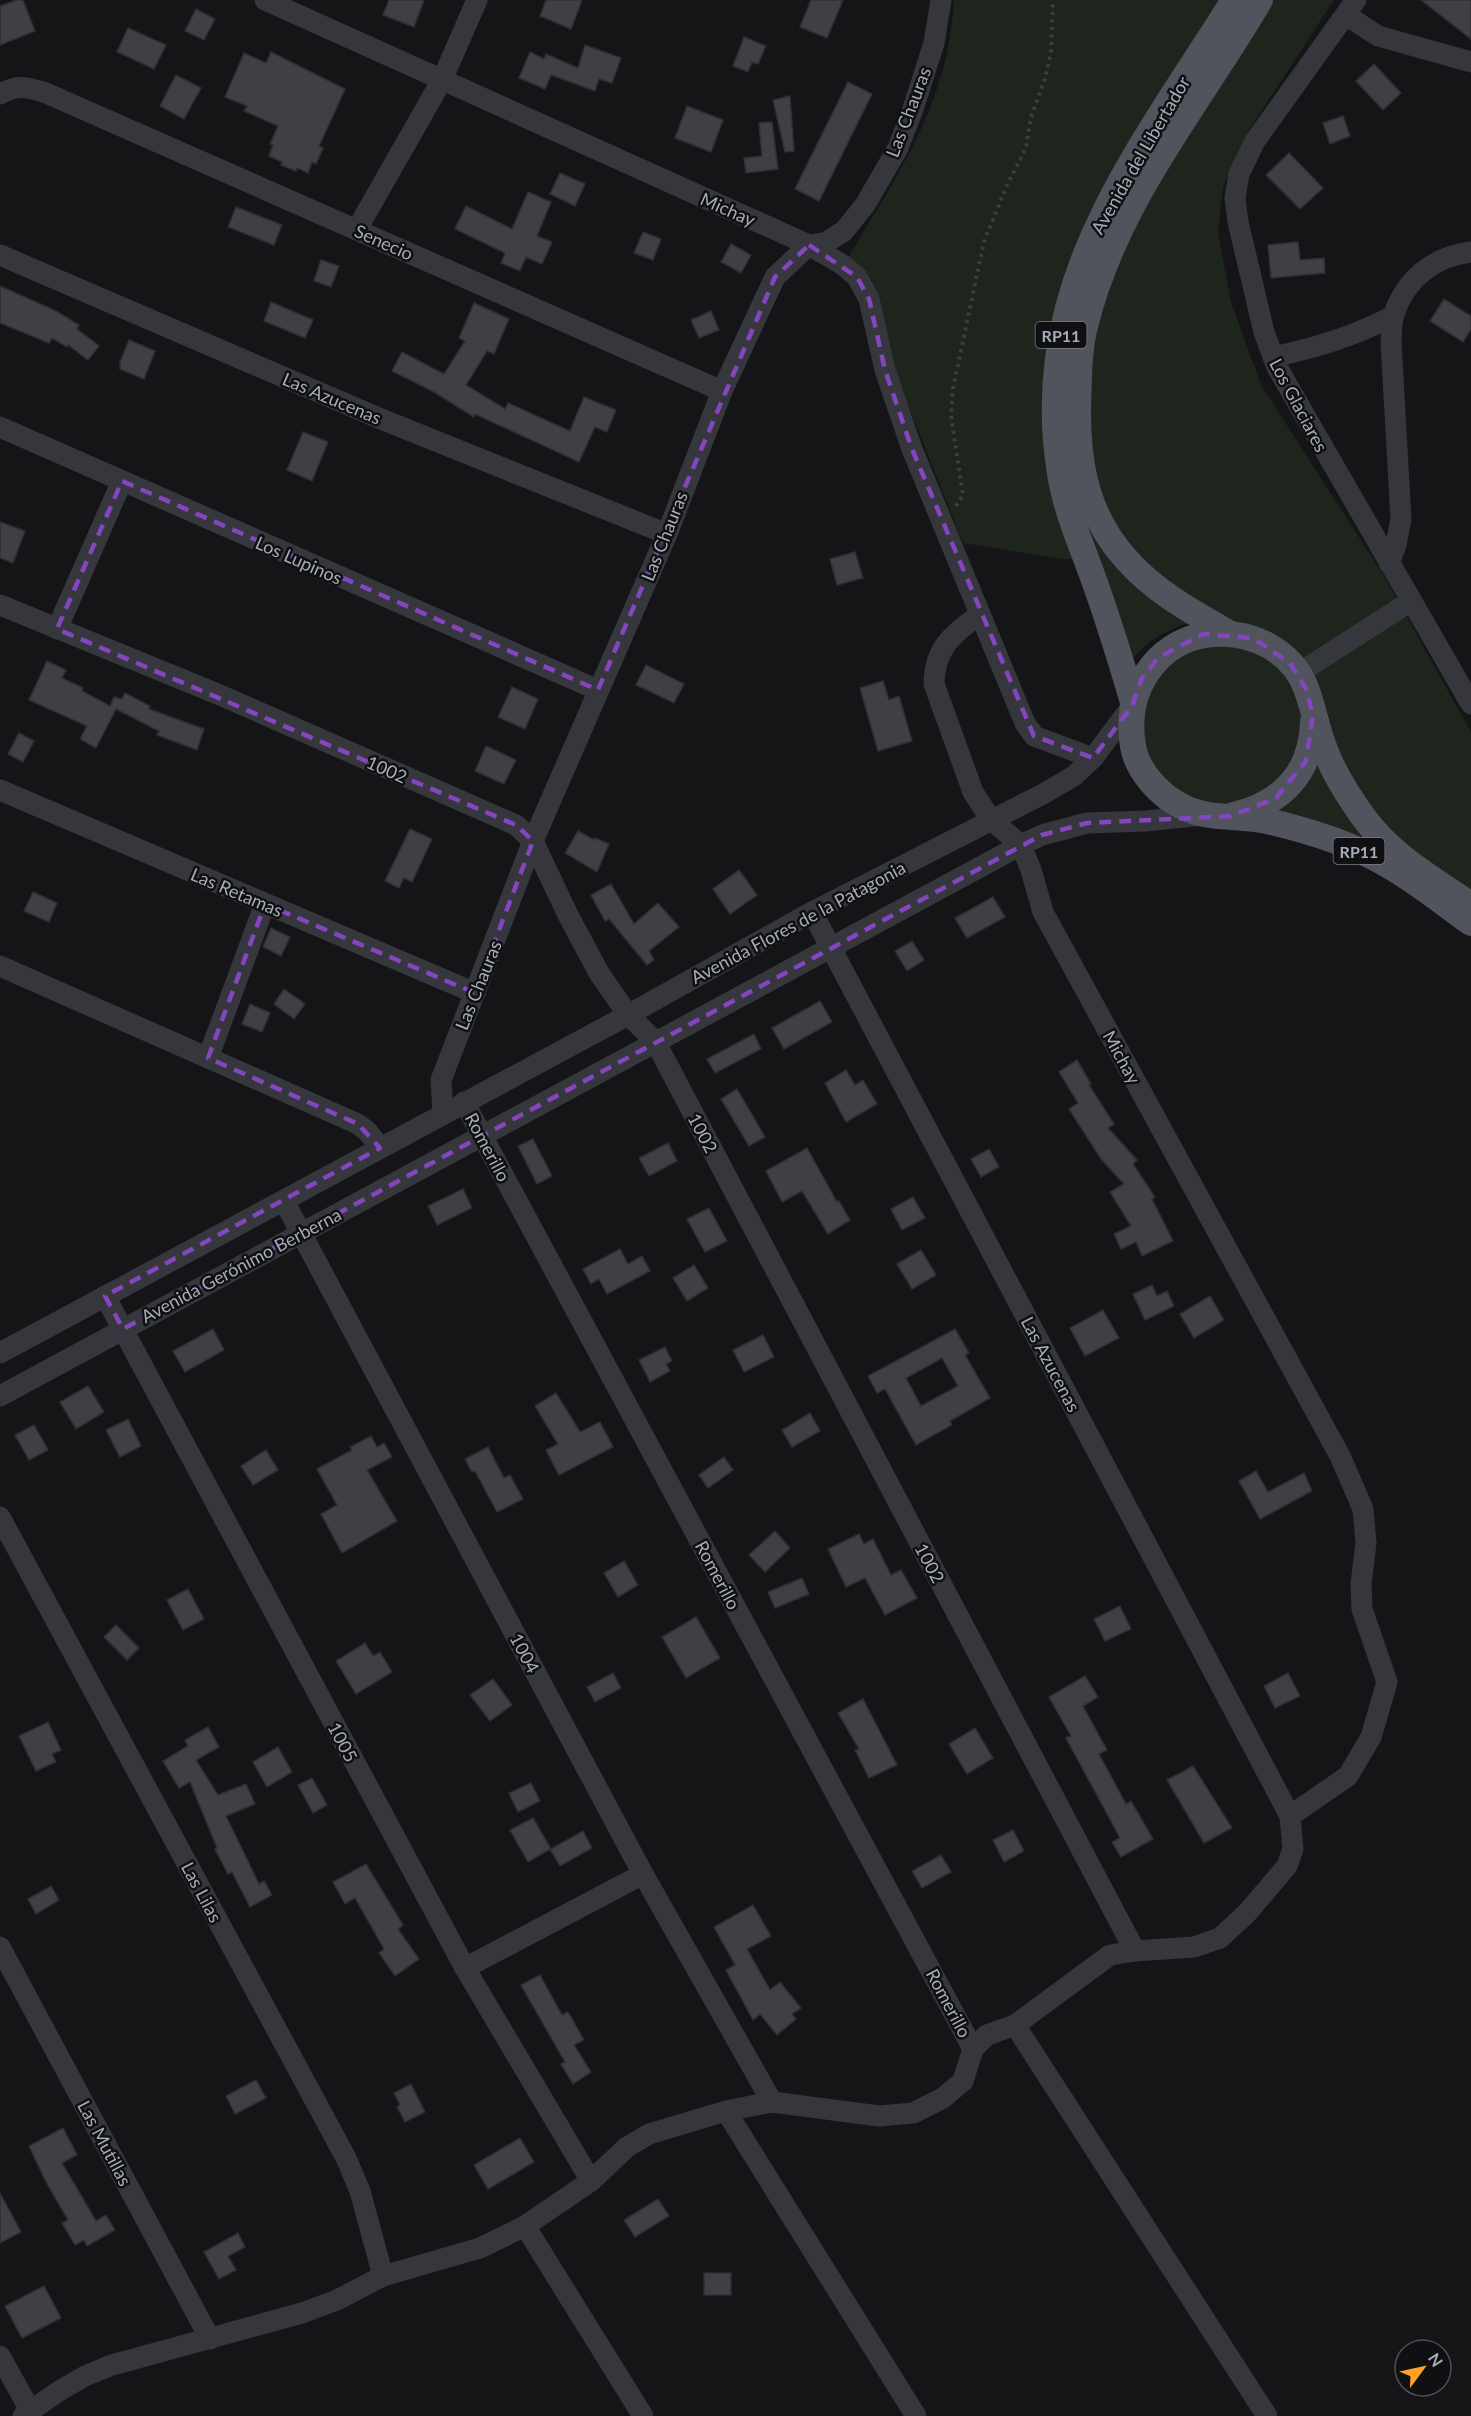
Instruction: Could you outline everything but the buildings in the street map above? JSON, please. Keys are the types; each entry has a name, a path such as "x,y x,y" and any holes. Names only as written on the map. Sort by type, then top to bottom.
{"main road":[{"name":"Avenida del Libertador","path":"1132,704 1113,636 1067,505 1060,472 1056,396 1061,337 1074,284 1109,201 1234,0"},
{"name":"Avenida del Libertador","path":"1228,633 1160,592 1125,559 1104,530 1089,500 1084,483 1080,453 1079,379 1084,328 1106,259 1118,231 1171,138 1260,0"},
{"name":"Avenida del Libertador","path":"1471,905 1408,863 1380,838 1339,779 1327,756 1299,673 1276,650 1253,638 1228,633 1203,634 1179,643 1158,658 1142,678 1132,704 1130,727 1134,752 1146,775 1163,794 1183,807 1218,815 1266,821 1364,853 1385,863 1471,922"},
{"name":"Avenida del Libertador","path":"1218,815 1254,810 1276,798 1293,782 1306,761 1312,737 1313,715"}],"street":[{"name":"Michay","path":"265,0 808,245 843,265 857,277 869,299 885,370 912,449 1025,723 1034,736 1093,758"},
{"path":"357,230 442,80 477,0"},
{"name":"Las Chauras","path":"443,1114 441,1080 533,841 667,534 722,391 775,277 808,245 825,243 843,231 865,205 898,147 913,109 933,43 937,2"},
{"path":"1351,8 1378,36 1471,62"},
{"name":"Los Glaciares","path":"1351,8 1255,141 1239,174 1234,198 1238,222 1264,332 1273,357 1293,398 1471,704"},
{"name":"Senecio","path":"0,94 10,89 25,87 46,93 722,391"},
{"path":"1389,563 1401,519 1391,342 1394,315 1405,290 1428,267 1450,255 1471,252"},
{"name":"Las Azucenas","path":"0,255 381,419 667,534"},
{"path":"1273,357 1321,346 1358,334 1394,315"},
{"name":"Los Lupinos","path":"0,427 598,690"},
{"path":"57,629 122,481"},
{"path":"1299,673 1411,601"},
{"name":"1002","path":"0,605 220,695 516,825 533,841 599,973 628,1015 655,1041 1135,1951"},
{"path":"980,615 961,627 944,646 934,666 934,684 973,792 990,820 1021,844"},
{"name":"Avenida Flores de la Patagonia","path":"443,1114 628,1015 812,912 1074,776 1093,758 1132,704"},
{"name":"Las Retamas","path":"0,789 475,993"},
{"name":"Avenida Flores de la Patagonia","path":"482,1135 1021,844 1042,835 1087,823 1218,815"},
{"name":"Michay","path":"1021,844 1043,912 1340,1456 1363,1509 1366,1543 1361,1584 1362,1609 1387,1682 1382,1704 1371,1737 1348,1776 1290,1816"},
{"path":"208,1058 265,904"},
{"name":"Las Azucenas","path":"812,912 1290,1816"},
{"path":"0,966 358,1124 368,1132 380,1148"},
{"name":"Romerillo","path":"464,1102 973,2049"},
{"name":"Avenida Gerónimo Berberna","path":"0,1353 443,1114"},
{"name":"Avenida Gerónimo Berberna","path":"0,1396 482,1135"},
{"name":"1004","path":"284,1201 643,1874 772,2102"},
{"name":"1005","path":"105,1296 465,1968 591,2181"},
{"name":"Las Lilas","path":"0,1516 346,2158 360,2191 383,2276"},
{"path":"0,2356 27,2414 85,2376 112,2365 302,2313 337,2300 383,2276 480,2248 525,2226 591,2181 627,2147 649,2134 726,2111 772,2102 879,2116 913,2113 943,2098 963,2081 973,2049 987,2035 1015,2025 1110,1955 1194,1947 1220,1938 1248,1913 1287,1866 1293,1849 1290,1816"},
{"path":"465,1968 643,1874"},
{"name":"Las Mutillas","path":"0,1947 210,2339"},
{"path":"1015,2025 1267,2416"},
{"path":"726,2111 916,2416"},
{"path":"525,2226 643,2416"}],"path":[{"path":"940,516 958,505 963,495 951,416 953,388 984,242 1006,185 1026,148 1031,117 1045,79 1051,52 1053,0"}],"highlighted area":[{"path":"809,245 857,277 869,299 885,370 912,449 1034,736 1093,758 1132,706 1142,678 1158,658 1203,634 1253,638 1290,663 1306,689 1313,715 1306,761 1276,798 1231,816 1087,823 1042,835 123,1329 105,1296 380,1148 358,1124 208,1058 265,904 475,993 533,841 516,825 57,629 122,481 598,690 775,277"}],"shaded area":[{"path":"954,0 1334,0 1249,130 1223,187 1218,232 1231,302 1261,385 1384,576 1471,732 1471,892 1390,835 1346,772 1313,681 1140,590 1171,614 1188,623 1155,639 1140,650 1128,665 1093,559 1062,559 963,543 849,256 903,164 932,104 950,37"},
{"path":"1221,645 1252,651 1278,668 1295,694 1301,725 1295,756 1278,782 1252,799 1221,805 1190,799 1164,782 1147,756 1141,725 1147,694 1164,668 1190,651"},
{"path":"1316,754 1378,850 1267,812"}]}
